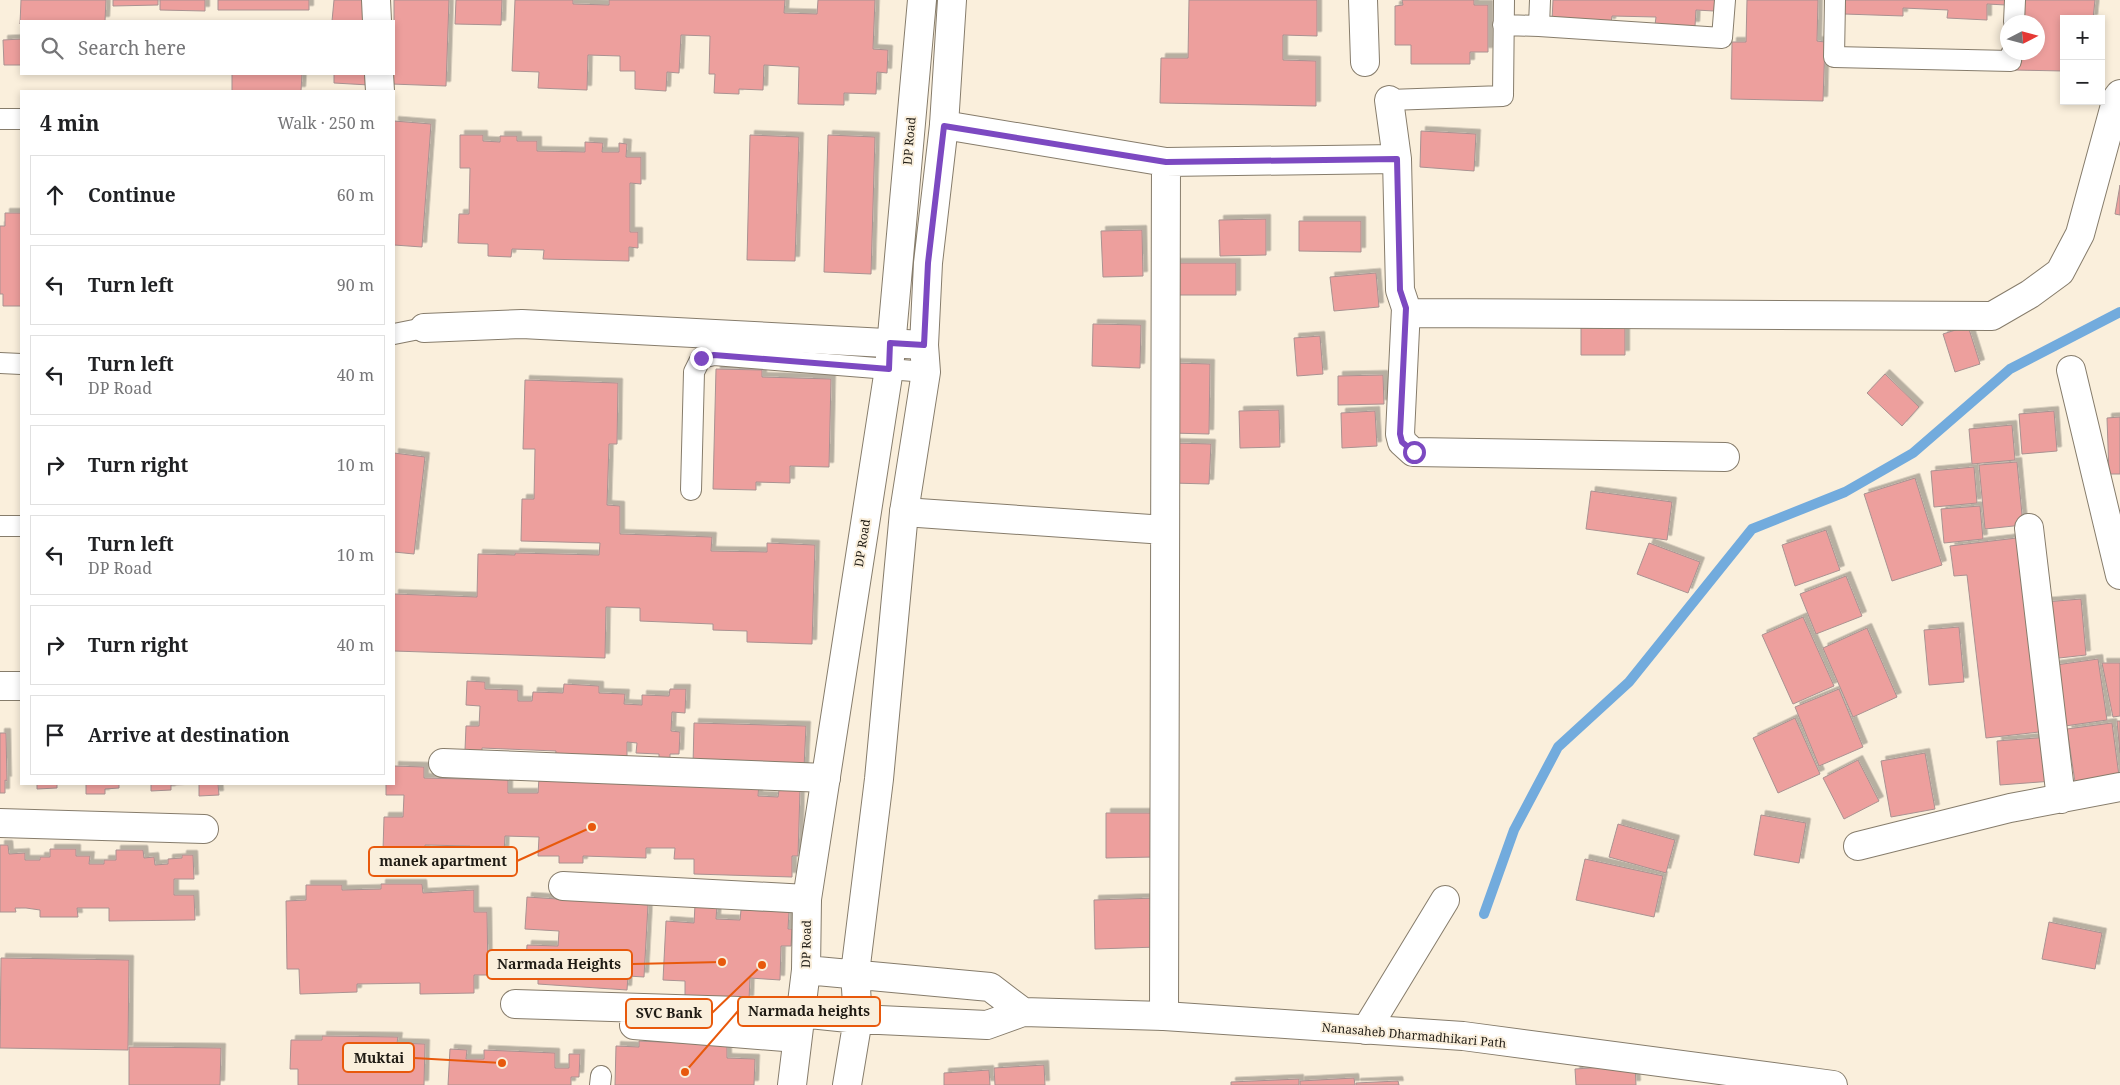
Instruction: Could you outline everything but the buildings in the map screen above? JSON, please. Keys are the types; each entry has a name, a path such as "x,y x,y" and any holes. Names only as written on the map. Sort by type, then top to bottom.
{"street":[{"path":"376,0 377,20"},
{"name":"DP Road","path":"792,1085 806,970 807,899 889,356 922,0"},
{"path":"847,1085 858,1019 854,973 879,779 904,512 926,372 924,345 928,263 944,126 952,0"},
{"path":"1363,0 1365,62"},
{"path":"379,75 380,90"},
{"path":"1406,308 1413,313 1421,314 1992,316 2030,294 2060,272 2080,234 2117,98 2120,94"},
{"path":"1389,100 1397,159 1400,290 1406,308 1400,434 1402,442 1414,452 1725,457"},
{"path":"944,126 1166,162 1397,159"},
{"path":"1164,1016 1166,162"},
{"path":"424,328 522,324 889,356 924,345"},
{"path":"2071,370 2109,486 2120,575"},
{"path":"904,512 1165,530"},
{"path":"2030,528 2061,798"},
{"path":"0,686 20,686"},
{"path":"443,763 826,778"},
{"path":"1858,846 2010,808 2120,787"},
{"path":"0,824 204,829"},
{"path":"562,886 807,899"},
{"path":"1366,1030 1445,900"},
{"path":"806,970 854,973 990,988 1023,1012"},
{"path":"515,1004 799,1026"},
{"name":"Nanasaheb Dharmadhikari Path","path":"799,1026 858,1019 987,1025 1023,1012 1164,1016 1463,1036 1833,1085"},
{"path":"604,1022 799,1026"}],"lane":[{"path":"1389,100 1503,96 1504,0"},
{"path":"1539,26 1540,0"},
{"path":"1503,25 1722,38 1724,0"},
{"path":"1835,0 1834,57 2011,60"},
{"path":"2014,15 2015,0"},
{"path":"0,119 20,119"},
{"path":"395,334 424,328"},
{"path":"691,490 694,372 701,358 714,355 889,356 926,372"},
{"path":"0,363 20,364"},
{"path":"0,526 20,526"}],"waterway":[{"path":"1484,914 1514,830 1558,747 1629,682 1752,529 1845,492 1913,453 2010,369 2120,312"}],"place":[{"name":"manek apartment","path":"592,827"},
{"name":"Narmada Heights","path":"722,962"},
{"name":"SVC Bank","path":"762,965"},
{"name":"Muktai","path":"502,1063"},
{"name":"Narmada heights","path":"685,1072"}],"route":[{"path":"701,358 714,355 889,369 890,343 924,345 928,263 944,126 1166,162 1397,159 1400,290 1406,308 1400,434 1402,442 1414,452"}]}
